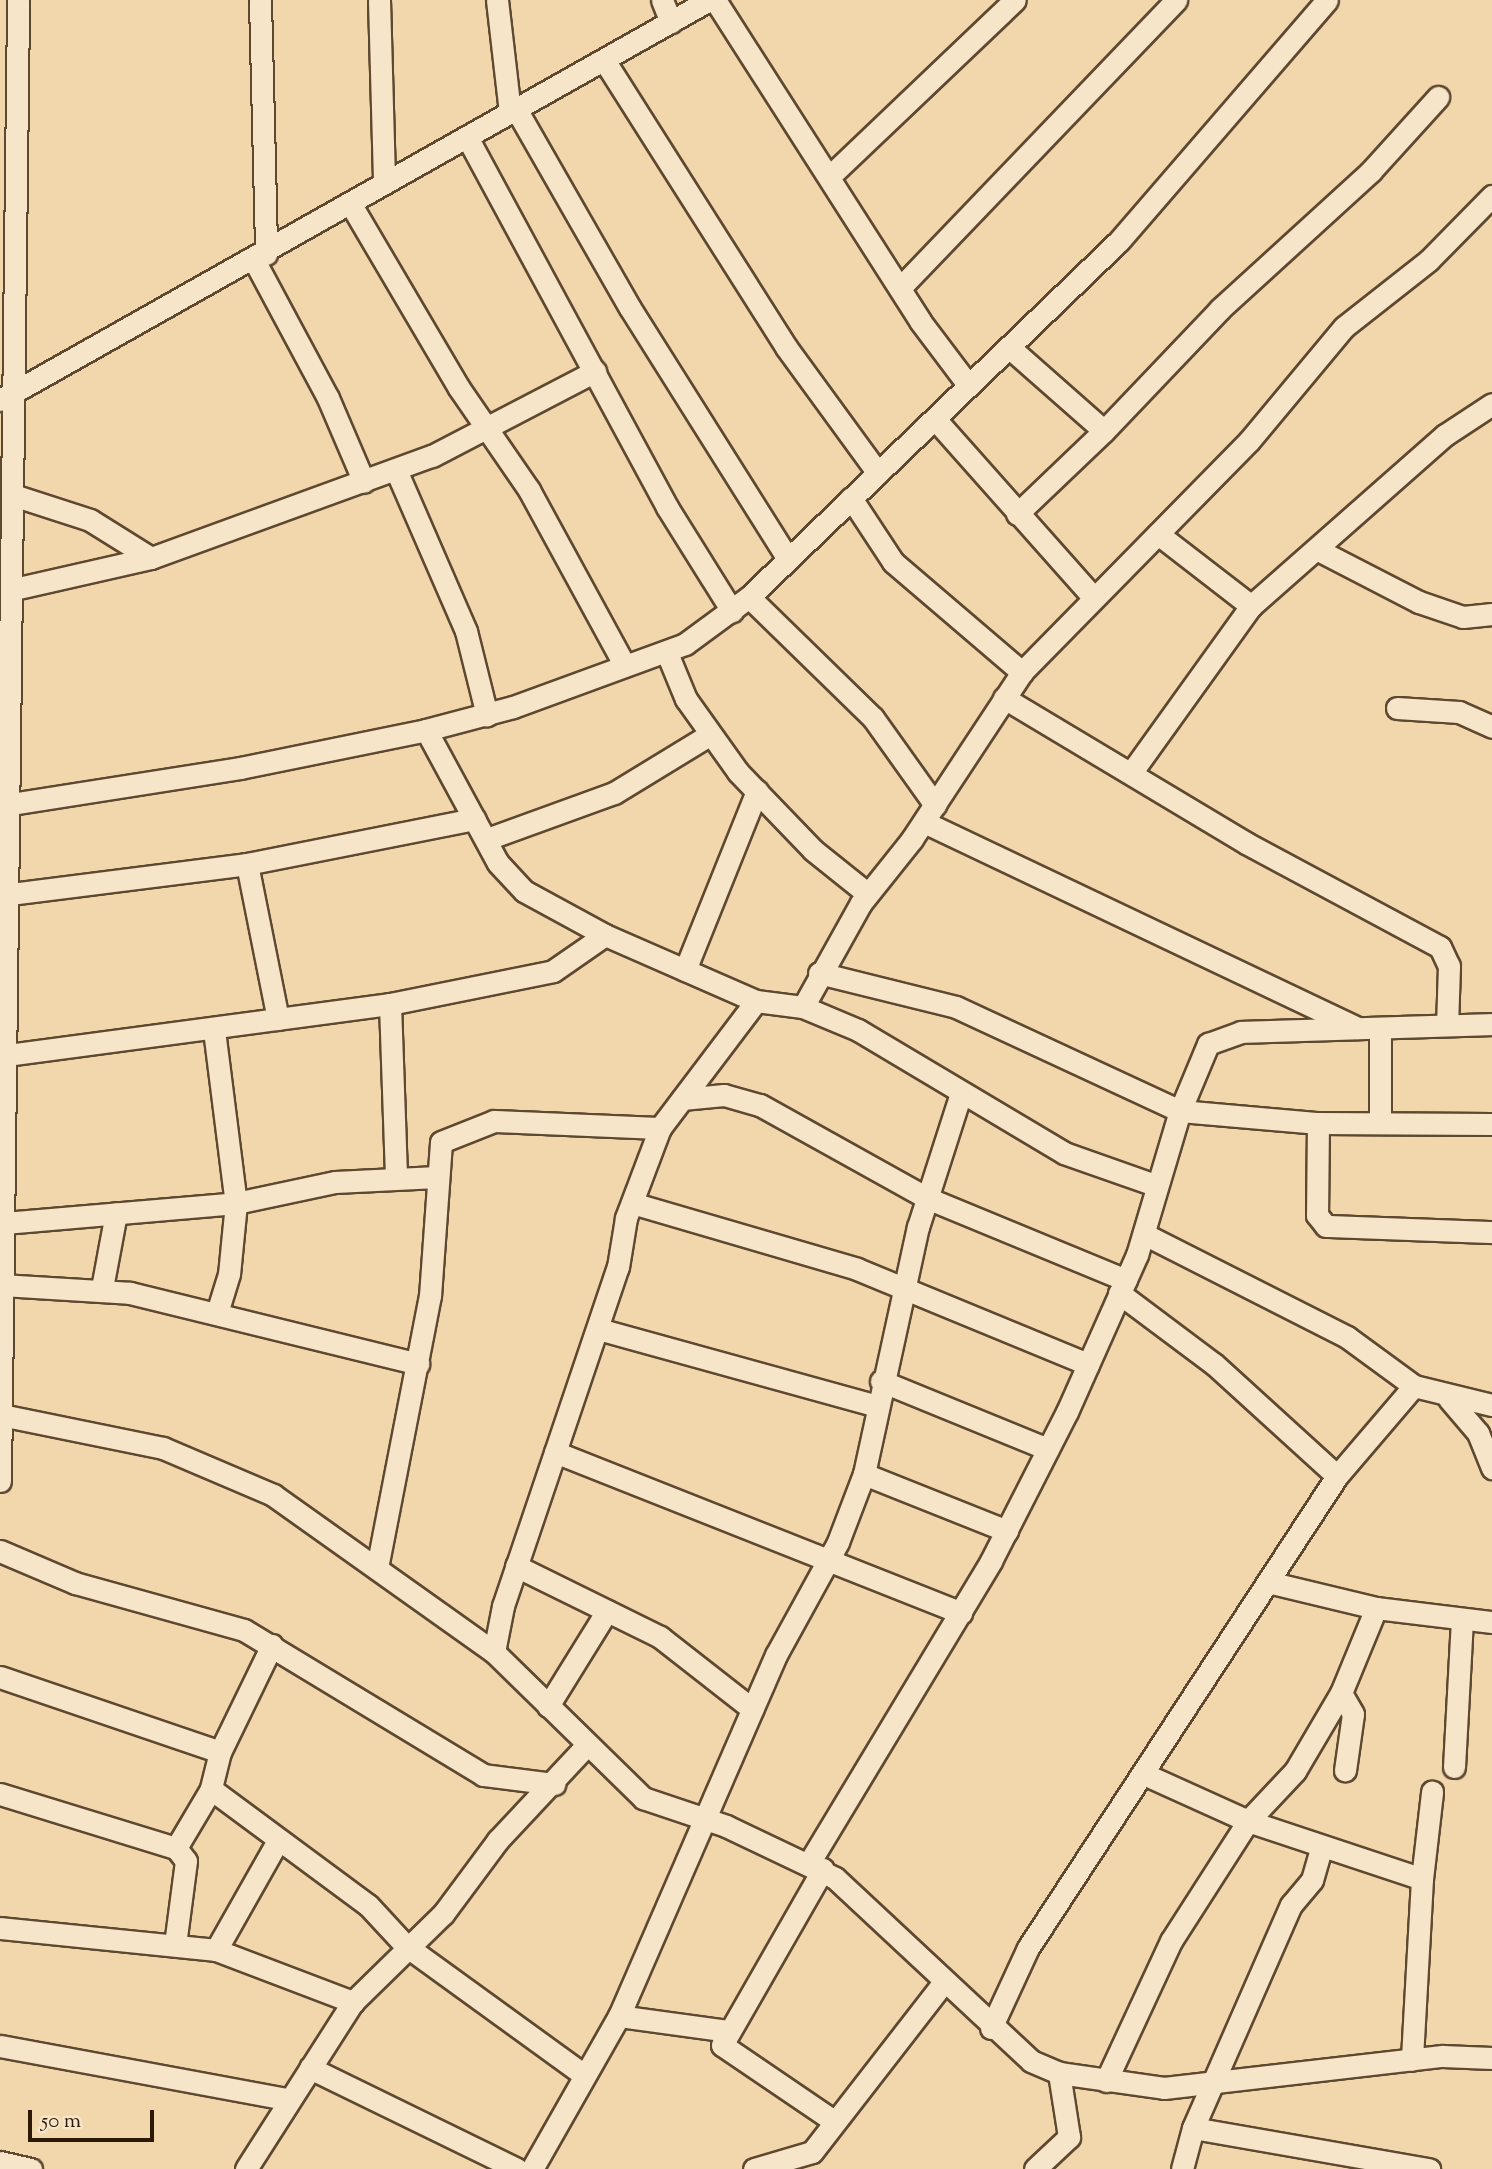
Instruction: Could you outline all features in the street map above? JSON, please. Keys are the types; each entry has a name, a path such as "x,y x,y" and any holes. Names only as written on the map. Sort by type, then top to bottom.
{"street":[{"path":"0,1481 3,1165 10,894 7,810 16,496 9,395 18,0"},
{"path":"260,0 260,257 328,398 364,482"},
{"path":"379,0 384,183"},
{"path":"497,0 513,111 630,308 788,559"},
{"path":"662,0 671,22"},
{"path":"9,395 260,257 384,183 709,0"},
{"path":"715,0 900,288 969,386"},
{"path":"900,288 1176,0"},
{"path":"7,810 228,771 426,730 487,715 667,653 749,597 1119,241 1326,0"},
{"path":"830,176 1011,1"},
{"path":"604,60 786,347 878,473"},
{"path":"1017,514 1104,431 1220,309 1371,172 1438,97"},
{"path":"467,137 595,371 732,611"},
{"path":"803,1007 819,973 868,894 930,813 1022,672 1249,441 1344,327 1429,260 1492,196"},
{"path":"350,203 489,431 529,490 625,666"},
{"path":"1010,348 1104,431"},
{"path":"15,589 151,558 396,470 489,431 595,371"},
{"path":"1131,773 1251,606 1320,551 1444,435 1492,404"},
{"path":"935,419 1093,597"},
{"path":"396,470 466,631 487,715"},
{"path":"16,496 90,520 151,558"},
{"path":"851,498 893,562 1022,672"},
{"path":"1158,534 1251,606"},
{"path":"1320,551 1419,602 1463,617 1492,614"},
{"path":"749,597 873,718 930,813 1357,1028"},
{"path":"667,653 709,735 757,792 813,850 868,894"},
{"path":"1004,698 1131,773 1440,947 1448,966 1447,1025"},
{"path":"1397,708 1459,712 1492,727"},
{"path":"426,730 487,839 524,891 605,935 756,1001 803,1007 858,1030 960,1096 1064,1153 1156,1185"},
{"path":"487,839 614,793 709,735"},
{"path":"685,970 757,792"},
{"path":"10,894 247,864 475,819"},
{"path":"247,864 278,1018"},
{"path":"7,1055 215,1030 278,1018 390,1004 553,971 605,935"},
{"path":"819,973 956,1007 1180,1111 1318,1123 1492,1124"},
{"path":"494,1651 516,1566 598,1329 632,1203 660,1128 756,1001"},
{"path":"390,1004 396,1176"},
{"path":"834,2121 723,2051 728,2031 816,1866 1007,1531 1048,1449 1123,1286 1144,1234 1156,1185 1180,1111 1214,1039 1357,1028 1492,1024"},
{"path":"1380,1028 1380,1123"},
{"path":"215,1030 236,1203 226,1292 218,1313"},
{"path":"682,1099 724,1096 760,1105 928,1198 1123,1286 1337,1476"},
{"path":"532,2169 619,2016 752,1709 830,1562 864,1474 881,1381 904,1288 928,1198 960,1096"},
{"path":"377,1568 418,1364 436,1245 437,1177 441,1142 494,1121 660,1128"},
{"path":"1318,1123 1317,1215 1326,1226 1492,1233"},
{"path":"4,1223 236,1203 396,1176 437,1177"},
{"path":"632,1203 904,1288 1088,1364"},
{"path":"102,1288 116,1213"},
{"path":"1144,1234 1347,1337 1415,1386 1450,1399 1492,1405"},
{"path":"2,1285 102,1288 218,1313 418,1364"},
{"path":"598,1329 877,1406"},
{"path":"881,1381 1048,1449"},
{"path":"991,2028 1028,1948 1272,1583 1337,1476 1415,1386"},
{"path":"1450,1399 1478,1433 1492,1468"},
{"path":"1,1415 199,1459 272,1495 494,1651 643,1798 703,1819 816,1866 944,1982 1008,2045 1059,2073 1164,2088 1412,2060 1492,2058"},
{"path":"555,1452 961,1613"},
{"path":"864,1474 1007,1531"},
{"path":"0,1551 75,1583 219,1620 272,1645 483,1775 554,1784"},
{"path":"516,1566 660,1637 752,1709"},
{"path":"1272,1583 1376,1608 1492,1622"},
{"path":"1106,2081 1171,1941 1248,1821 1295,1771 1342,1693 1376,1608"},
{"path":"548,1706 607,1611"},
{"path":"1454,1767 1462,1619"},
{"path":"176,1848 211,1788 220,1752 272,1645"},
{"path":"0,1677 220,1752"},
{"path":"1342,1693 1353,1714 1345,1770"},
{"path":"246,2169 287,2099 353,2002 406,1946 443,1914 498,1840 554,1784 587,1745"},
{"path":"1146,1775 1248,1821 1321,1848 1422,1879"},
{"path":"211,1788 277,1842 368,1905 406,1946 584,2075"},
{"path":"1412,2060 1422,1879 1432,1792"},
{"path":"0,1794 176,1848 186,1861 175,1944"},
{"path":"216,1950 277,1842"},
{"path":"1182,2169 1194,2128 1217,2082 1291,1905 1312,1880 1321,1848"},
{"path":"0,1928 216,1950 353,2002"},
{"path":"754,2169 804,2156 944,1982"},
{"path":"619,2016 728,2031"},
{"path":"0,2046 287,2099"},
{"path":"310,2068 517,2169"},
{"path":"1035,2169 1069,2137 1059,2073"},
{"path":"1194,2128 1429,2169"},
{"path":"0,2162 31,2169"}]}
